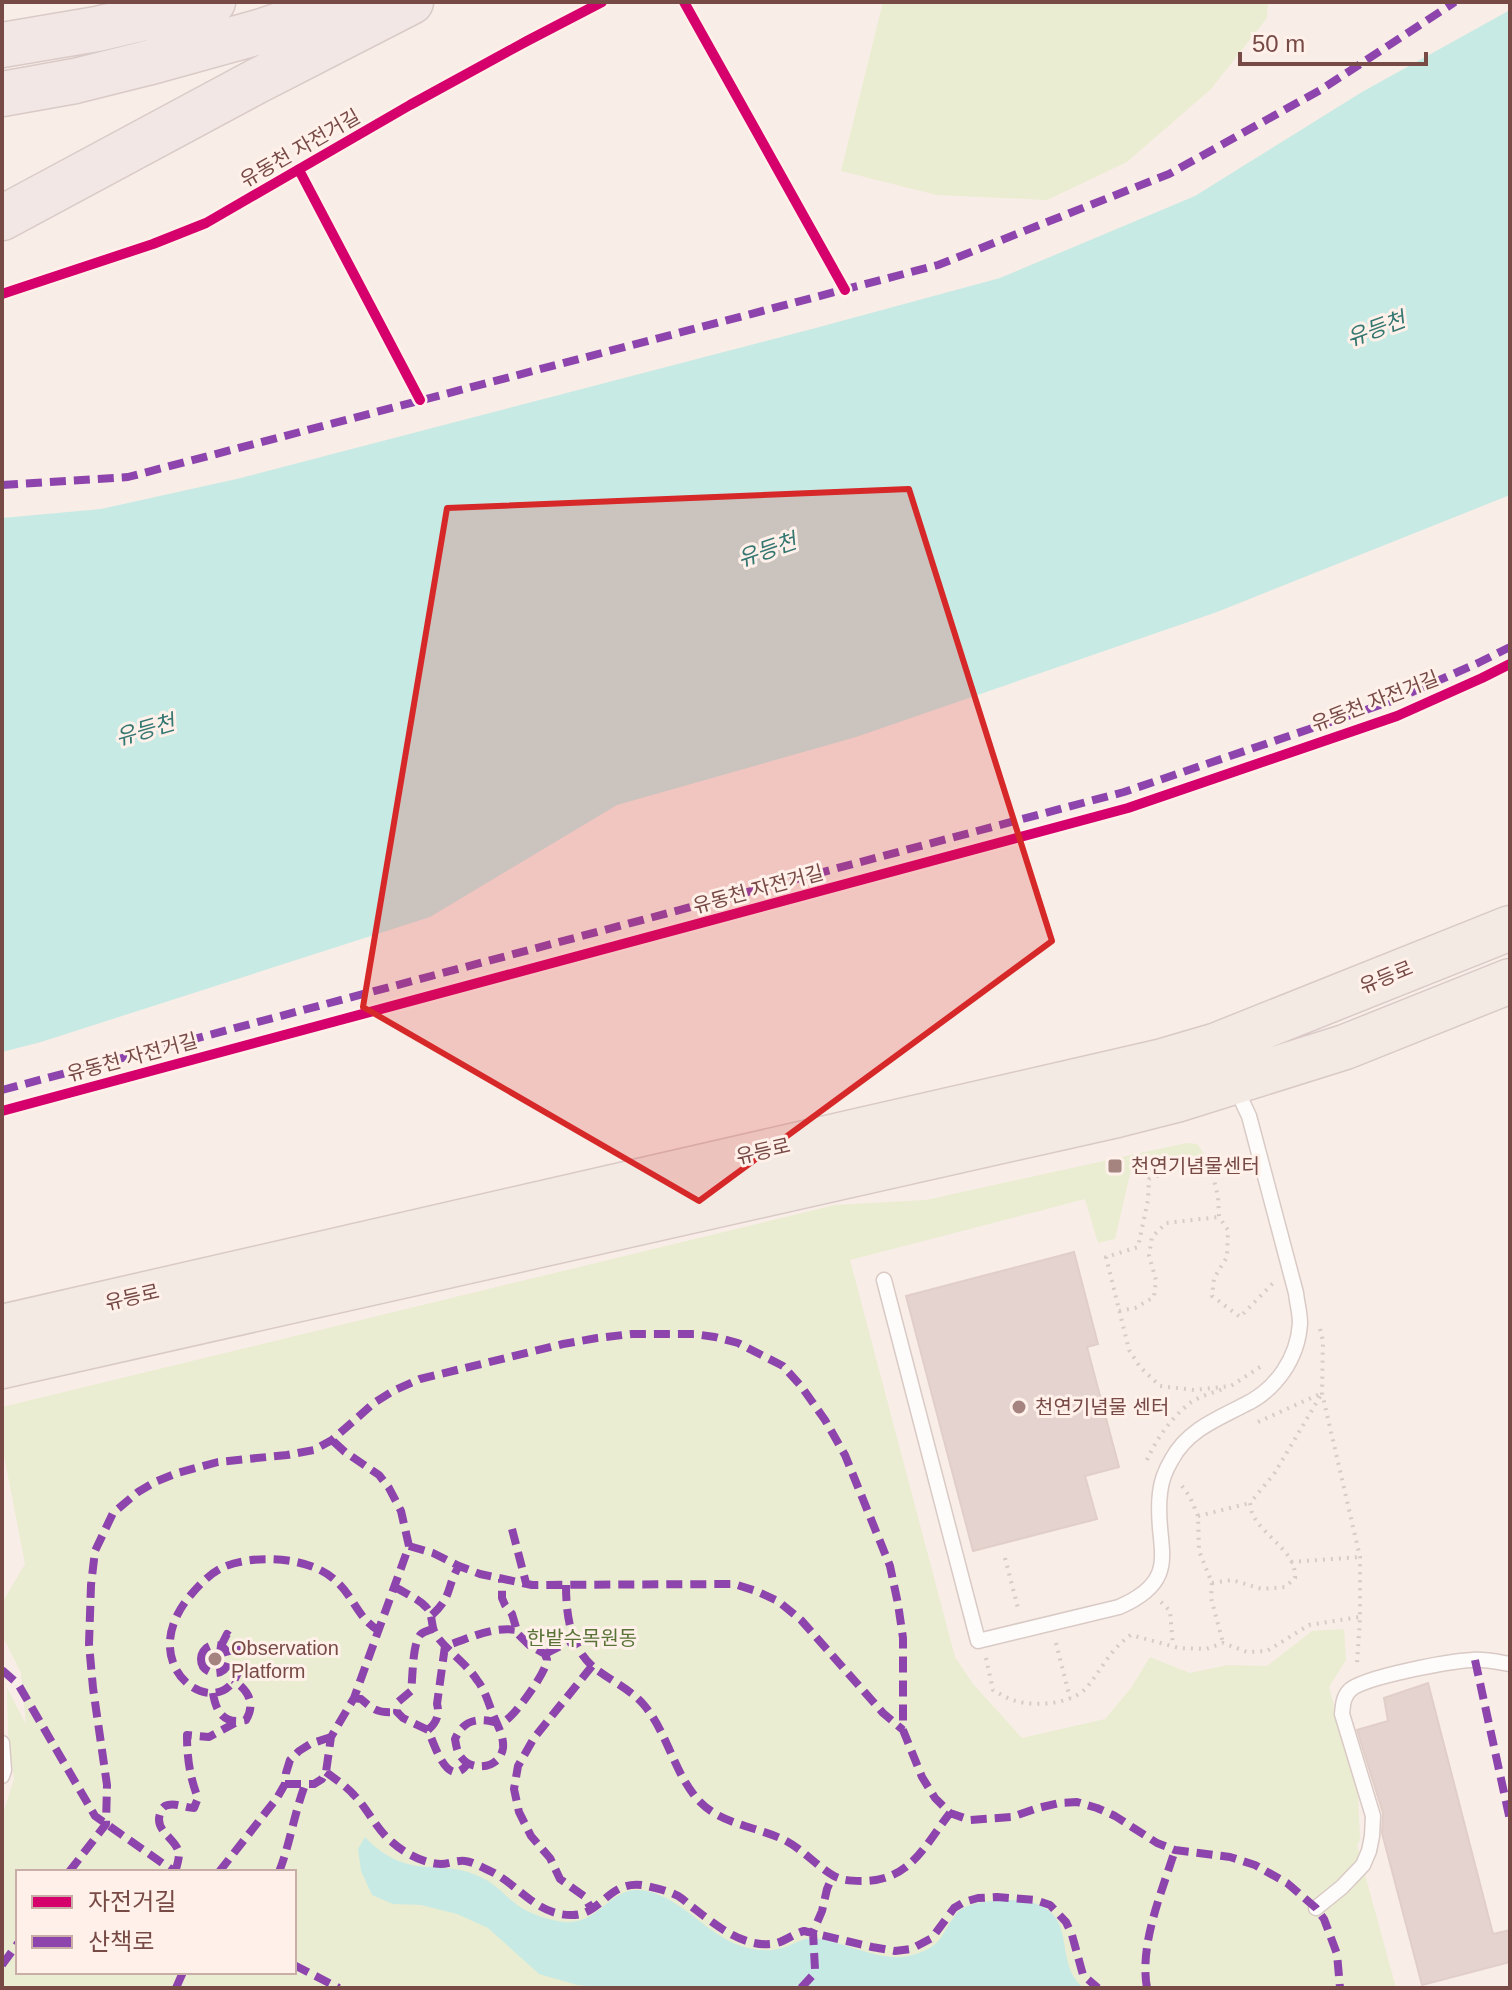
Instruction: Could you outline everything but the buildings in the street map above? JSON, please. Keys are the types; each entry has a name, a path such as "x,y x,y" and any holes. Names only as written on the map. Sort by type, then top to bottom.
{"highway":[{"path":"2,45 97,29 213,2"},
{"path":"2,94 75,81 147,63 259,32 347,2"},
{"path":"3,218 411,2"}],"main road":[{"name":"유등로","path":"2,1366 1176,1100 1230,1062 1510,928"},
{"name":"유등로","path":"2,1327 1159,1062 1230,1062 1345,1047 1510,981"}],"lane":[{"path":"884,1280 978,1641 1119,1607 1134,1600 1149,1589 1159,1574 1164,1555 1160,1492 1173,1457 1195,1432 1269,1389 1287,1369 1300,1323 1296,1293 1249,1116 1230,1062"},
{"path":"1316,1908 1363,1865 1372,1836 1373,1816 1342,1714 1344,1699 1351,1689 1366,1681 1443,1663 1475,1660 1510,1664"},
{"path":"2,1743 2,1776"}],"path":[{"path":"1138,1247 1149,1179 1194,1162 1212,1172 1219,1217 1228,1230 1227,1257 1214,1278 1212,1296 1240,1317 1274,1282 1277,1293"},
{"path":"1119,1311 1135,1308 1154,1297 1156,1280 1149,1256 1152,1237 1166,1223 1219,1217"},
{"path":"1138,1247 1149,1256"},
{"path":"1138,1247 1106,1257 1129,1350 1140,1367 1160,1386 1194,1390 1231,1386"},
{"path":"1319,1327 1323,1341 1322,1393 1360,1557 1356,1686"},
{"path":"1146,1461 1156,1440 1192,1402 1231,1386 1267,1363"},
{"path":"1198,1516 1250,1503 1274,1474 1322,1393"},
{"path":"1178,1482 1190,1497 1198,1516 1199,1551 1212,1583 1211,1598 1223,1643"},
{"path":"1212,1583 1232,1580 1262,1589 1285,1587 1295,1578 1296,1568 1253,1516 1250,1503"},
{"path":"1291,1562 1360,1557"},
{"path":"1005,1558 1018,1613 1031,1609"},
{"path":"1161,1602 1170,1611 1173,1646"},
{"path":"985,1654 993,1690 1017,1701 1050,1703 1085,1690 1118,1643 1131,1635 1173,1646 1206,1649 1223,1643 1247,1652 1267,1651 1309,1625 1360,1617"},
{"path":"1055,1637 1070,1698"}],"highlighted area":[{"path":"909,489 1052,941 699,1201 363,1007 447,508"}],"green space":[{"path":"883,2 1268,2 1267,18 1211,89 1127,162 1047,200 937,195 841,171"},
{"name":"한밭수목원동","path":"1186,1143 1197,1144 1206,1156 1200,1170 1169,1156 1131,1170 1115,1239 1098,1243 1085,1199 850,1260 955,1657 973,1684 1022,1738 1105,1719 1131,1688 1150,1657 1190,1673 1228,1665 1267,1666 1312,1631 1344,1629 1346,1660 1329,1687 1358,1794 1360,1840 1357,1845 1396,1988 2,1988 2,1817 14,1779 7,1688 26,1724 21,1673 2,1635 2,1603 25,1564 2,1445 2,1407 835,1205 926,1200"}],"water":[{"name":"유등천","path":"1510,10 1510,495 1217,612 856,737 617,805 430,917 2,1052 2,518 101,509 241,478 1000,278 1195,196 1362,92"},
{"path":"365,1837 386,1855 402,1862 459,1870 482,1878 520,1907 550,1919 565,1922 582,1920 624,1893 647,1891 672,1901 728,1941 759,1950 777,1949 811,1938 884,1956 909,1956 936,1943 956,1914 965,1907 993,1901 1030,1902 1045,1908 1055,1917 1061,1928 1069,1966 1084,1988 606,1988 577,1985 539,1974 488,1928 457,1914 421,1905 393,1904 372,1895 361,1871 358,1849"}],"marked path":[{"path":"2,485 128,477 938,265 1169,174 1322,89 1455,2"},
{"path":"2,1090 1124,792 1392,701 1510,647"},
{"path":"71,1870 106,1824 107,1785 89,1644 95,1551 113,1513 138,1492 177,1473 218,1462 314,1450 332,1440 374,1403 420,1379 597,1338 632,1334 694,1334 738,1343 783,1366 825,1420 845,1455 890,1566 903,1638 903,1730 922,1777 935,1798 950,1813 970,1820 1012,1817 1059,1803 1077,1802 1115,1816 1157,1843 1175,1850 1230,1857 1255,1865 1287,1883 1324,1919 1337,1954 1340,1988"},
{"path":"285,1784 314,1784 326,1772 331,1737 354,1698 409,1546 401,1511 389,1488 379,1475 332,1440"},
{"path":"512,1529 526,1583"},
{"path":"409,1546 480,1574 532,1585 734,1584 756,1591 778,1601 801,1620 883,1713 903,1730"},
{"path":"221,1646 227,1634 234,1640 240,1666 231,1684 217,1692 202,1692 187,1683 175,1668 170,1648 174,1624 189,1597 210,1575 226,1566 253,1560 284,1560 326,1573 379,1631"},
{"path":"432,1615 446,1597 459,1566"},
{"path":"395,1587 426,1607 436,1635 468,1668 483,1689 495,1719 497,1722 498,1726 500,1729 503,1744 497,1760 485,1766 466,1762 458,1751 455,1739 465,1725 473,1721 484,1720 496,1722 498,1722 503,1722 508,1719 536,1683 547,1660 545,1654 518,1634 512,1614 502,1598 502,1579"},
{"path":"566,1585 569,1622 582,1655 644,1705 658,1726 680,1773 694,1795 712,1812 788,1842 837,1878 860,1881 880,1879 905,1867 915,1859 950,1813"},
{"path":"433,1629 420,1635 417,1640 411,1691 398,1702 397,1712 428,1730 448,1769 454,1772 461,1770 468,1763"},
{"path":"428,1730 438,1715 445,1646 489,1631 517,1630"},
{"path":"545,1654 574,1639"},
{"path":"215,1645 225,1649 229,1659 225,1669 215,1673 205,1669 201,1659 205,1649 215,1645"},
{"path":"1475,1660 1510,1820"},
{"path":"592,1666 534,1738 518,1766 514,1789 519,1812 531,1836 550,1858 560,1879 584,1896 592,1910"},
{"path":"2,1670 18,1684 95,1816 172,1870"},
{"path":"213,1693 216,1706 223,1716 232,1721 246,1720 250,1708 249,1697 233,1680"},
{"path":"354,1698 377,1710 397,1712"},
{"path":"176,1870 179,1853 159,1820 165,1806 194,1808 198,1798 190,1768 187,1735 209,1737 235,1723"},
{"path":"221,1870 277,1798 285,1784 290,1760 310,1744 331,1737"},
{"path":"326,1772 354,1795 386,1837 409,1854 435,1864 474,1863 558,1914 582,1914 623,1887 647,1886 678,1896 718,1926 749,1942 776,1943 804,1931 895,1951 911,1949 932,1938 954,1908 964,1902 997,1897 1035,1900 1050,1905 1066,1922 1083,1975 1098,1988"},
{"path":"280,1870 305,1785"},
{"path":"1147,1988 1145,1971 1149,1936 1175,1850"},
{"path":"801,1988 815,1969 813,1932 833,1875"},
{"path":"2,1965 16,1946"},
{"path":"296,1966 339,1988"},
{"path":"176,1988 182,1974"}],"cycle path":[{"name":"유동천 자전거길","path":"2,294 153,244 206,223 410,105 602,2"},
{"path":"684,2 845,290"},
{"name":"유동천 자전거길","path":"299,170 420,400"},
{"name":"유동천 자전거길","path":"2,1111 1128,808 1397,716 1510,664"}],"place":[{"name":"천연기념물센터","path":"1115,1166"},
{"name":"천연기념물 센터","path":"1019,1407"},
{"name":"Observation Platform","path":"215,1659"}]}
